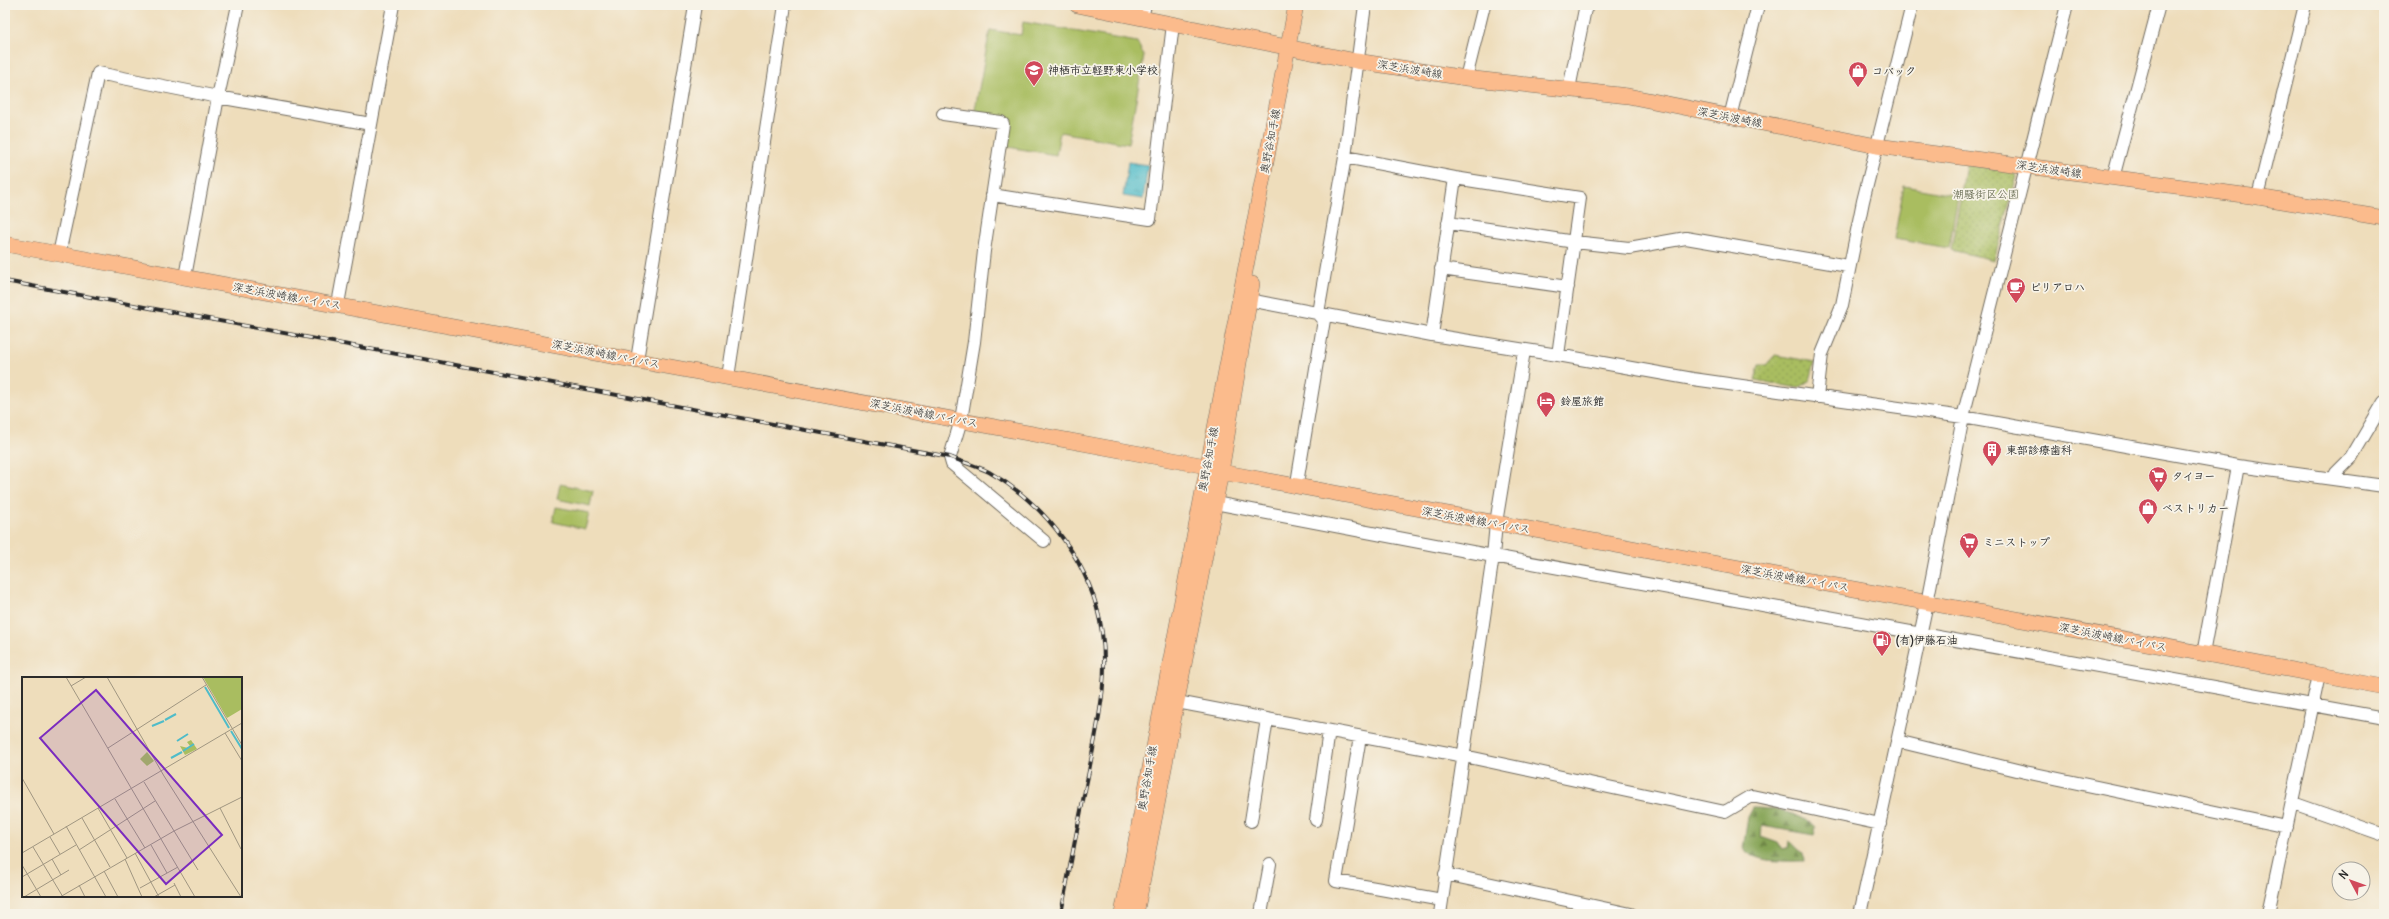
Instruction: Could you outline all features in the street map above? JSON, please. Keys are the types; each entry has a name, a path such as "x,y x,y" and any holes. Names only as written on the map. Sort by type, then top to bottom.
{"main road":[{"name":"深芝浜波崎線","path":"1077,5 1143,11 1173,24 1356,60 1466,78 1628,96 1876,146 2258,197 2384,218"},
{"name":"奥野谷知手線","path":"1136,914 1215,503 1293,48 1296,5"},
{"name":"奥野谷知手線","path":"1122,914 1206,466 1293,48 1306,5"},
{"name":"深芝浜波崎線バイパス","path":"5,244 338,304 1206,466 1298,477 1497,519"},
{"name":"深芝浜波崎線バイパス","path":"1221,468 2204,648 2384,676"},
{"name":"深芝浜波崎線バイパス","path":"2204,648 2320,675 2384,686"}],"street":[{"path":"185,277 218,97 238,5"},
{"path":"338,304 393,5"},
{"path":"637,360 695,5"},
{"path":"728,377 785,5"},
{"path":"1318,313 1345,157 1356,60 1365,5"},
{"path":"1466,78 1484,5"},
{"path":"1569,89 1585,9 1589,5"},
{"path":"1730,117 1758,5"},
{"path":"1817,396 1822,354 1842,305 1848,266 1876,146 1912,5"},
{"path":"1860,914 1928,597 1963,417 2025,166 2067,5"},
{"path":"2113,178 2159,5"},
{"path":"2258,197 2305,5"},
{"path":"992,195 1150,220 1173,24"},
{"path":"59,254 98,73 218,97 371,124"},
{"path":"943,114 1001,122 1003,124 984,251 974,342 962,420 950,457 952,464 1044,541"},
{"path":"1345,157 1455,178 1580,198 1558,354"},
{"path":"1432,335 1455,178"},
{"path":"1448,223 1575,242 1629,248 1686,238 1848,266"},
{"path":"1441,269 1568,287"},
{"path":"1249,300 1432,335 1524,351 1558,354 1693,379 1963,417 2238,466 2384,486"},
{"path":"1298,477 1324,320 1318,313"},
{"path":"1440,914 1494,556 1497,519 1524,351"},
{"path":"2334,478 2336,473 2352,458 2384,402"},
{"path":"2204,648 2238,466"},
{"path":"1215,503 1494,556 2384,718"},
{"path":"2268,914 2320,675"},
{"path":"1177,702 1464,756 1725,812 1752,796 1880,824"},
{"path":"1251,821 1267,719"},
{"path":"1316,820 1329,731"},
{"path":"1360,737 1336,881 1442,900"},
{"path":"1897,741 2024,772 2287,827"},
{"path":"2293,803 2384,835"},
{"path":"1261,914 1270,864"},
{"path":"1445,874 1631,914"}],"green space":[{"path":"1023,22 1137,42 1144,56 1128,144 1060,132 1056,155 1002,146 1007,121 974,115 990,30 1021,35"},
{"name":"潮騒街区公園","path":"1966,165 2011,170 2017,176 1994,260 1951,250"},
{"path":"1904,186 1958,196 1949,248 1894,239"},
{"path":"1775,355 1815,362 1810,380 1798,388 1755,380 1759,365 1766,365"},
{"path":"560,484 593,491 590,506 557,499"},
{"path":"556,507 589,513 585,529 553,522"},
{"path":"1753,808 1787,812 1803,819 1816,828 1814,835 1762,826 1761,837 1778,843 1782,849 1788,847 1789,841 1804,853 1805,861 1763,859 1755,857 1743,848 1748,817"}],"water":[{"path":"1128,162 1148,165 1143,199 1123,196"}],"railway":[{"path":"5,281 950,457 989,472 1030,502 1048,520 1064,540 1078,561 1089,584 1097,608 1102,633 1104,668 1101,702 1061,914"}],"place":[{"name":"神栖市立軽野東小学校","path":"1034,87"},
{"name":"コバック","path":"1858,88"},
{"name":"ピリアロハ","path":"2016,304"},
{"name":"鈴屋旅館","path":"1546,418"},
{"name":"東部診療歯科","path":"1992,467"},
{"name":"タイヨー","path":"2158,493"},
{"name":"ベストリカー","path":"2148,525"},
{"name":"ミニストップ","path":"1969,559"},
{"name":"(有)伊藤石油","path":"1882,657"}]}
